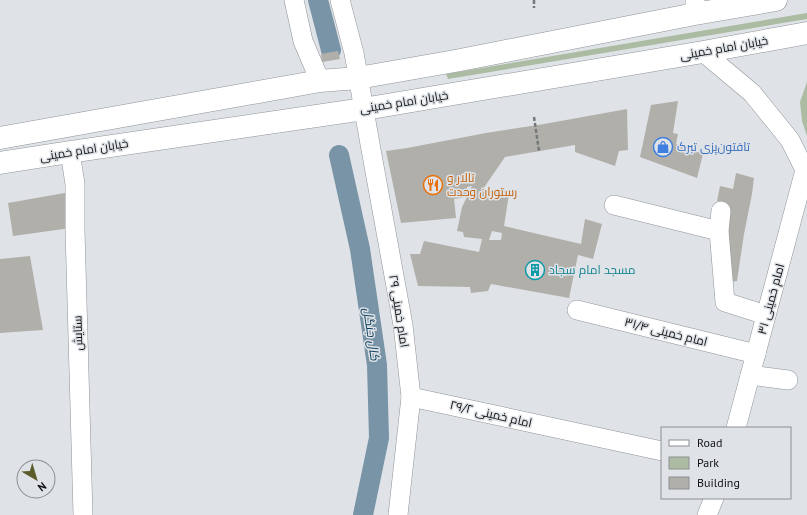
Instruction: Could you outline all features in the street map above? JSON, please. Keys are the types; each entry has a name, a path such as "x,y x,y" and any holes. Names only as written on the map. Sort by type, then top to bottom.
{"main road":[{"path":"0,138 320,81 358,78 455,61 695,7 776,0"},
{"name":"خیابان امام خمینی","path":"0,163 364,109 807,33"}],"street":[{"path":"294,0 303,41 320,81"},
{"name":"امام خمینی ۲۹","path":"340,0 354,53 403,325 411,396 398,515"},
{"path":"703,52 752,94 790,140 806,171"},
{"name":"ستایش","path":"70,152 75,184 83,515"},
{"name":"امام خمینی ۳۱","path":"736,427 806,171"},
{"path":"614,205 719,231"},
{"path":"721,211 719,231 725,302 766,316"},
{"name":"امام خمینی ۳۱/۴","path":"577,310 756,354"},
{"path":"750,375 788,380"},
{"name":"امام خمینی ۲۹/۲","path":"411,396 661,451"},
{"path":"707,515 714,499"}],"path":[{"path":"534,0 534,8"},
{"path":"534,116 539,151"}],"green space":[{"path":"807,13 807,19 448,79 446,74"},
{"path":"807,82 807,136 802,121 800,102"}],"building":[{"path":"338,51 340,59 322,62 321,54"},
{"path":"678,101 673,133 678,134 676,144 703,154 697,178 640,157 651,105"},
{"path":"627,109 628,150 619,151 615,166 575,152 575,145 505,157 483,189 500,193 502,188 508,191 509,194 504,226 581,244 585,219 602,224 593,259 578,255 569,298 491,284 488,291 471,293 470,287 418,286 410,254 420,254 424,241 479,252 482,239 464,237 463,232 457,231 462,207 467,197 454,199 456,218 401,223 386,151","holes":["472,186 467,197 467,187","492,231 502,233 501,240 489,240"]},
{"path":"736,173 754,178 737,281 728,282 725,231 727,203 717,201 720,186 733,189"},
{"path":"70,192 71,228 13,236 8,203"},
{"path":"30,256 43,330 0,333 0,259"}],"waterway":[{"name":"کال جنگل","path":"318,0 331,50"},
{"name":"کال جنگل","path":"339,155 360,249 377,365 379,438 363,515"}],"place":[{"name":"تافتون‌پزی تبرک","path":"663,147"},
{"name":"تالار و رستوران وحدت","path":"433,185"},
{"name":"مسجد امام سجاد","path":"535,270"}]}
